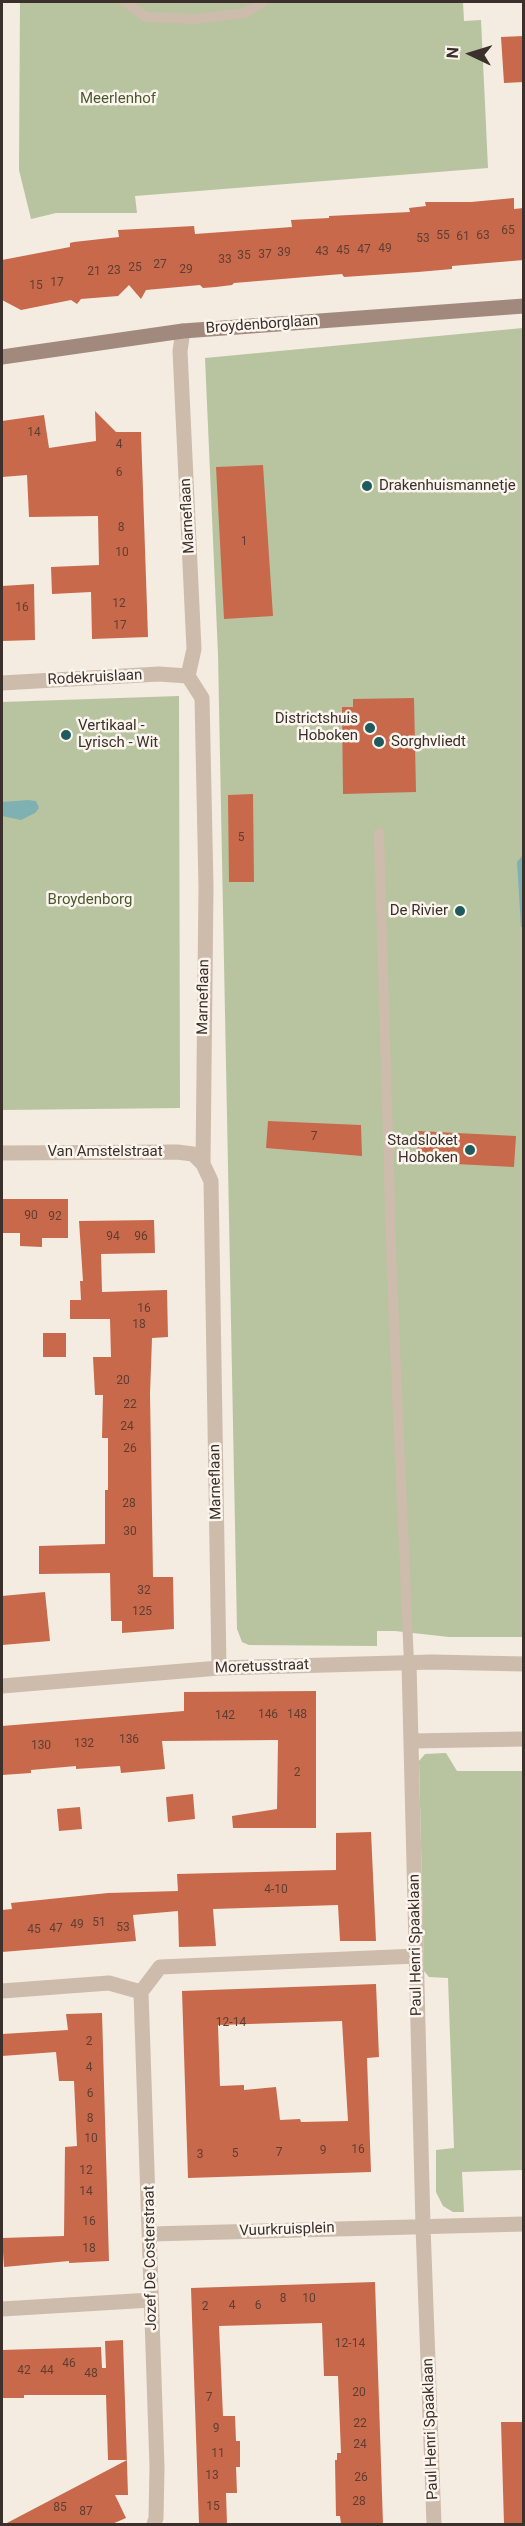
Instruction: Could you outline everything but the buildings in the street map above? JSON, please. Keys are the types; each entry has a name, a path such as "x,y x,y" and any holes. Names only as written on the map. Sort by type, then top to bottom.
{"street":[{"name":"Broydenborglaan","path":"2,357 183,330 524,306"},
{"name":"Marneflaan","path":"183,330 180,351 194,650 188,676 202,698 206,887 204,1164 211,1181 219,1668"},
{"name":"Rodekruislaan","path":"2,683 159,674 188,676"},
{"name":"Van Amstelstraat","path":"2,1153 177,1152 194,1154 204,1164"},
{"name":"Moretusstraat","path":"2,1686 219,1668 409,1663 524,1664"},
{"name":"Paul Henri Spaaklaan","path":"409,1663 423,2226 434,2524"},
{"path":"411,1741 524,1738"},
{"path":"2,1991 109,1983 141,1992 160,1967 417,1956"},
{"name":"Jozef De Costerstraat","path":"141,1992 151,2234 157,2467 154,2524"},
{"path":"423,2226 524,2224"},
{"name":"Vuurkruisplein","path":"151,2234 423,2226"},
{"path":"2,2309 152,2300"}],"lane":[{"path":"125,2 146,17 195,19 244,13 263,2"},
{"path":"379,833 392,1289 409,1663"}],"green space":[{"name":"Meerlenhof","path":"20,2 463,2 464,21 481,20 488,168 135,196 137,213 56,213 31,219 19,170"},
{"path":"523,328 523,1637 449,1637 377,1631 377,1646 249,1645 242,1642 237,1629 218,654 205,358"},
{"name":"Broydenborg","path":"179,696 180,1108 2,1110 2,702"},
{"path":"446,1753 457,1771 523,1771 523,2170 462,2172 464,2212 453,2212 443,2206 436,2192 436,2150 454,2148 448,1978 429,1977 424,1971 419,1761 425,1754"}],"water":[{"path":"36,801 39,808 35,813 21,820 2,816 2,802"},
{"path":"523,855 524,927 521,927 517,862"}],"place":[{"name":"Drakenhuismannetje","path":"367,486"},
{"name":"Districtshuis Hoboken","path":"370,728"},
{"name":"Vertikaal - Lyrisch - Wit","path":"66,735"},
{"name":"Sorghvliedt","path":"379,742"},
{"name":"De Rivier","path":"460,911"},
{"name":"Stadsloket Hoboken","path":"470,1150"}]}
